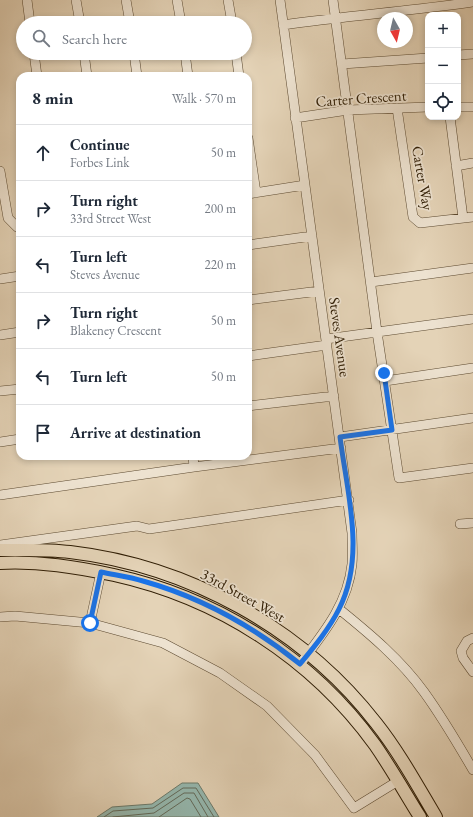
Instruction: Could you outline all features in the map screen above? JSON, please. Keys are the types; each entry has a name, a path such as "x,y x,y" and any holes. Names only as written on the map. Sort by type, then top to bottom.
{"main road":[{"name":"33rd Street West","path":"0,550 69,552 132,563 168,574 200,587 251,614 284,635 345,686 375,722 402,760 436,817"},
{"name":"33rd Street West","path":"0,563 51,564 101,572 143,581 170,590 206,605 264,637 300,664 324,686 360,727 374,744 420,817"}],"street":[{"path":"27,0 29,16"},
{"path":"76,0 79,16"},
{"path":"126,0 129,16"},
{"path":"178,0 180,16"},
{"path":"228,0 231,16"},
{"name":"Steves Avenue","path":"280,0 295,118 349,500 352,533 352,565 348,587 339,609 324,633 300,664"},
{"path":"333,0 377,332 399,478 473,468"},
{"path":"283,25 473,2"},
{"path":"461,55 473,54"},
{"path":"342,64 425,58"},
{"path":"35,60 36,72"},
{"path":"85,60 86,72"},
{"path":"135,60 136,72"},
{"path":"186,60 187,72"},
{"path":"237,60 238,72"},
{"name":"Carter Crescent","path":"295,118 348,110 425,107"},
{"path":"461,107 473,107"},
{"name":"Carter Way","path":"397,108 412,217 420,223 473,217"},
{"path":"450,120 463,218"},
{"path":"456,166 473,164"},
{"path":"0,171 8,218 16,226"},
{"path":"252,193 305,185"},
{"path":"252,244 312,236"},
{"path":"371,282 473,268"},
{"path":"0,279 16,277"},
{"path":"252,299 319,291"},
{"path":"252,355 377,332 473,319"},
{"path":"0,335 16,333"},
{"path":"385,381 473,368"},
{"path":"0,392 16,390"},
{"path":"252,406 334,396"},
{"path":"340,437 473,418"},
{"path":"0,442 16,440"},
{"path":"252,460 341,448"},
{"path":"193,460 194,467"},
{"path":"0,495 248,460"},
{"path":"0,545 137,526 149,529 349,500"},
{"path":"460,524 473,523"},
{"path":"90,623 101,572"},
{"path":"339,609 357,622 379,643 424,692 472,767"},
{"path":"0,617 15,616 90,623 163,643 220,673 266,706 315,755 354,808 398,780"},
{"path":"473,638 467,641 461,651 463,658 473,672"}],"water":[{"path":"182,783 198,783 219,817 97,817 112,807 152,804"}],"route":[{"path":"90,623 101,572 143,581 170,590 206,605 264,637 300,664 324,633 339,609 348,587 352,565 352,533 340,437 392,430 384,373"}]}
